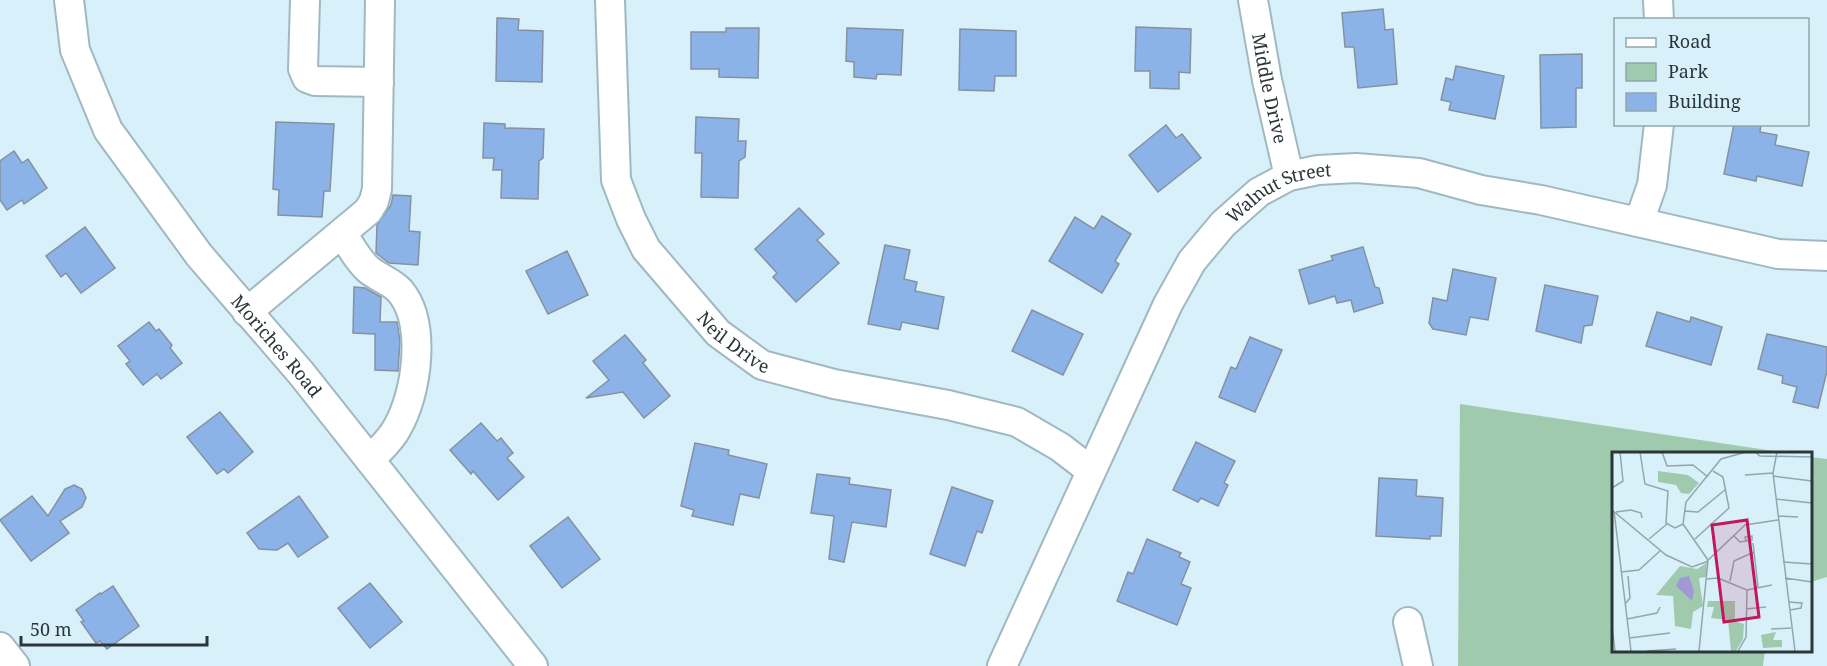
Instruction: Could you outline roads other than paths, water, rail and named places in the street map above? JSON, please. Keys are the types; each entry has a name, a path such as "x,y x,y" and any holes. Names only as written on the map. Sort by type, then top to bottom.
{"street":[{"name":"Moriches Road","path":"69,0 75,50 108,130 199,255 301,373 533,666"},
{"path":"305,0 303,69 307,78 315,81 379,82"},
{"path":"247,312 368,211 374,201 377,189 380,0"},
{"name":"Neil Drive","path":"610,0 616,180 646,249 718,333 762,365 834,384 948,405 1017,423 1060,447 1090,470"},
{"name":"Middle Drive","path":"1253,0 1267,80 1289,176"},
{"path":"1658,0 1659,18"},
{"path":"1639,222 1652,184 1659,126"},
{"name":"Walnut Street","path":"1002,666 1090,470 1168,304 1192,261 1222,224 1259,192 1289,176 1318,170 1356,168 1419,173 1481,190 1541,200 1778,254 1827,256"},
{"path":"342,233 369,270 399,289 414,317 416,351 410,395 396,430 370,460"},
{"path":"1408,622 1418,666"},
{"path":"0,647 15,666"}]}
